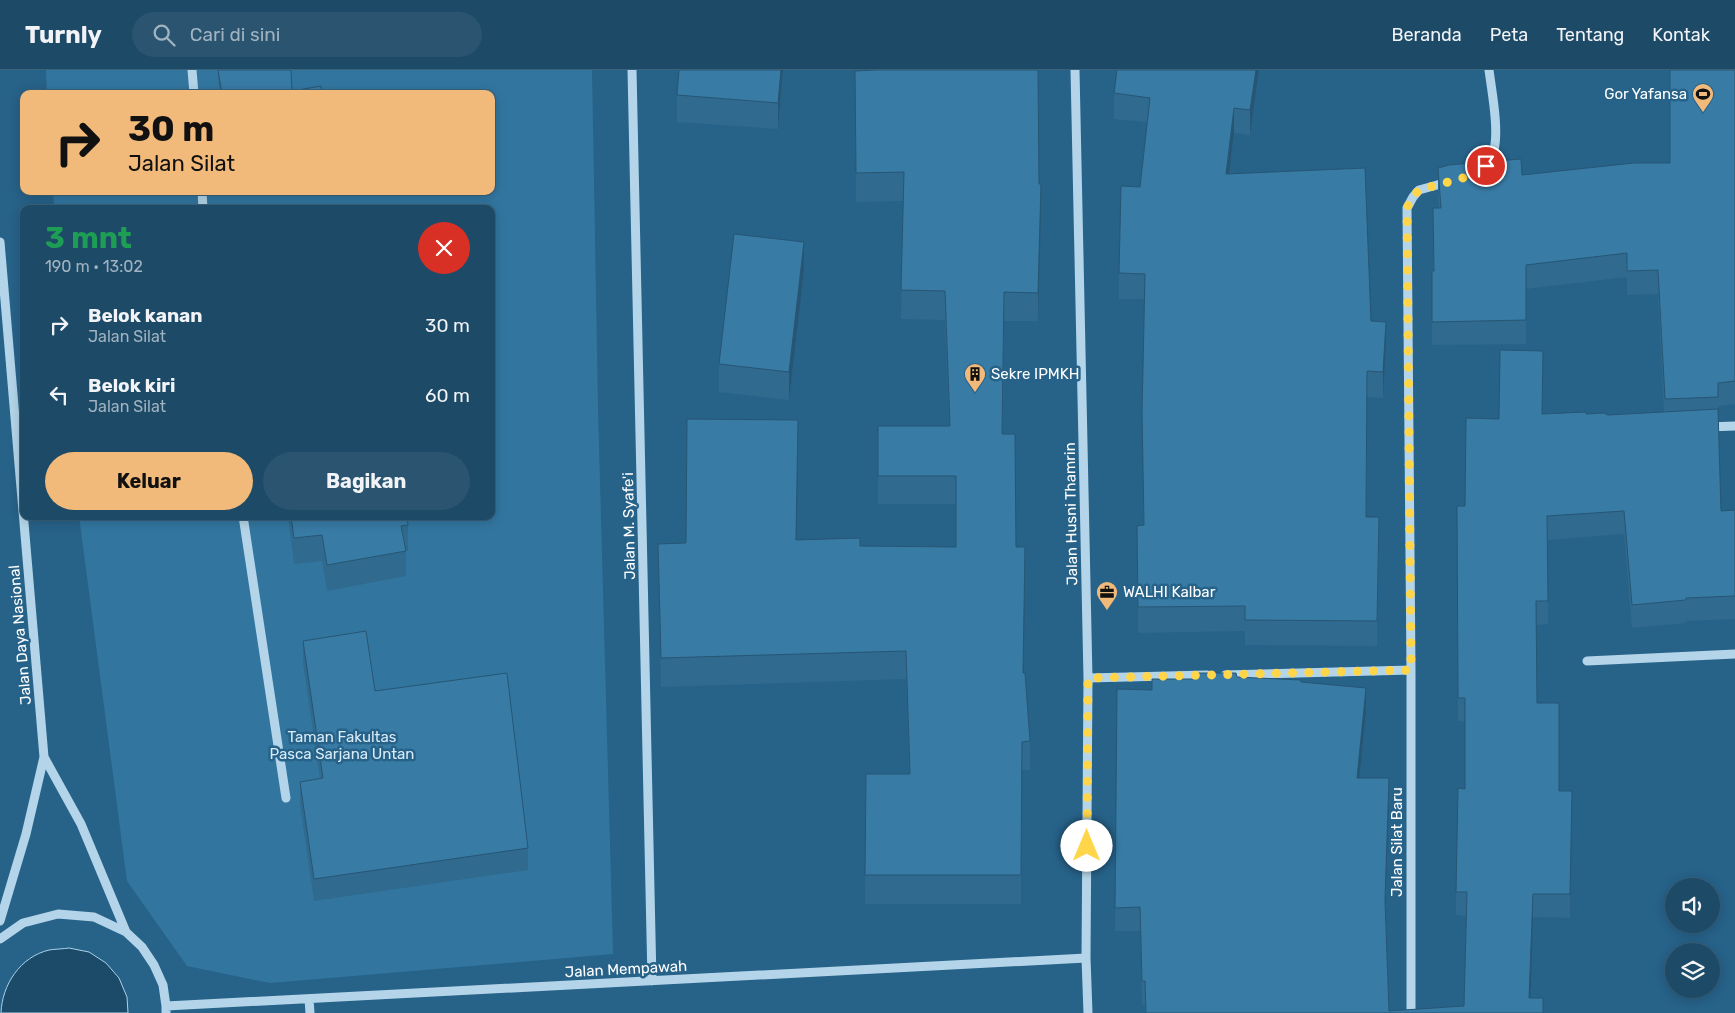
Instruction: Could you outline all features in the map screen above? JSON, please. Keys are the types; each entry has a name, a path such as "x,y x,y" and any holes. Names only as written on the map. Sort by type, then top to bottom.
{"street":[{"path":"192,70 194,90"},
{"name":"Jalan M. Syafe'i","path":"632,70 652,982"},
{"name":"Jalan Husni Thamrin","path":"1075,70 1088,678 1086,958 1088,1013"},
{"path":"1470,176 1477,174 1486,166 1494,152 1496,135 1489,70"},
{"name":"Jalan Silat Baru","path":"1411,1013 1411,670 1407,208 1412,197 1419,190 1454,181"},
{"name":"Jalan Daya Nasional","path":"0,242 20,477"},
{"path":"1696,428 1735,426"},
{"name":"Jalan Daya Nasional","path":"0,921 26,834 44,758 24,520"},
{"path":"244,520 286,798"},
{"path":"1587,661 1735,654"},
{"path":"1088,678 1411,670"},
{"name":"Jalan Daya Nasional","path":"44,758 81,824 126,932"},
{"name":"Jalan Daya Nasional","path":"0,940 23,923 58,914 94,916 126,932 142,947 154,965 162,985 166,1009"},
{"name":"Jalan Mempawah","path":"166,1009 309,999 1086,958"},
{"path":"309,999 310,1013"}],"green space":[{"name":"Taman Fakultas Pasca Sarjana Untan","path":"46,70 592,70 598,410 613,954 270,983 187,966 127,881 80,520 495,520 495,205 54,205 53,195 495,195 495,90 47,90"}],"shaded area":[{"path":"69,948 89,952 106,963 119,978 127,997 128,1013 1,1013 5,992 21,966 29,959 49,950"}],"building":[{"path":"218,70 291,70 292,90 221,90"},
{"path":"679,70 781,70 778,103 677,95"},
{"path":"1038,70 1039,184 1041,184 1038,293 1004,292 1002,434 1015,434 1016,547 1025,547 1023,673 1025,673 1030,741 1022,742 1021,875 865,875 866,774 910,774 906,651 661,658 658,544 686,543 687,419 798,420 796,540 860,538 860,546 956,547 956,476 878,476 878,426 950,426 945,291 901,290 904,172 856,173 855,71"},
{"path":"1117,70 1256,70 1250,110 1234,108 1226,174 1365,168 1371,321 1386,322 1383,372 1367,371 1366,517 1379,517 1377,621 1245,620 1245,606 1138,607 1137,526 1144,525 1142,413 1145,274 1119,273 1121,186 1140,187 1150,98 1114,93"},
{"path":"1670,70 1735,70 1735,381 1718,383 1718,397 1665,399 1658,270 1627,271 1627,253 1526,265 1526,320 1432,322 1432,271 1434,271 1433,208 1441,208 1438,168 1449,165 1521,159 1522,175 1634,163 1670,163"},
{"path":"321,86 322,90 298,90"},
{"path":"734,234 804,242 789,372 719,364"},
{"path":"1500,350 1543,351 1542,414 1586,412 1586,414 1604,413 1608,415 1718,409 1721,511 1735,510 1735,596 1686,598 1686,600 1632,605 1624,511 1547,516 1548,601 1536,601 1537,703 1559,703 1559,791 1572,791 1570,894 1533,894 1529,998 1543,998 1543,1013 1146,1013 1145,981 1142,981 1140,907 1115,908 1117,689 1152,690 1152,679 1197,679 1196,673 1236,673 1237,677 1301,680 1301,682 1366,688 1357,778 1389,778 1385,900 1389,1011 1464,1006 1467,892 1456,892 1458,788 1465,789 1465,698 1458,698 1457,506 1465,506 1466,418 1499,419"},
{"path":"292,520 407,520 408,525 401,526 406,551 327,565 322,535 294,538"},
{"path":"366,631 375,691 507,673 528,848 314,879 300,782 323,778 303,641"}],"place":[{"name":"Gor Yafansa","path":"1703,113"},
{"name":"Sekre IPMKH","path":"975,393"},
{"name":"WALHI Kalbar","path":"1107,611"}],"route":[{"path":"1087,846 1088,678 1411,670 1407,208 1412,197 1419,190 1477,174 1486,166"}]}
